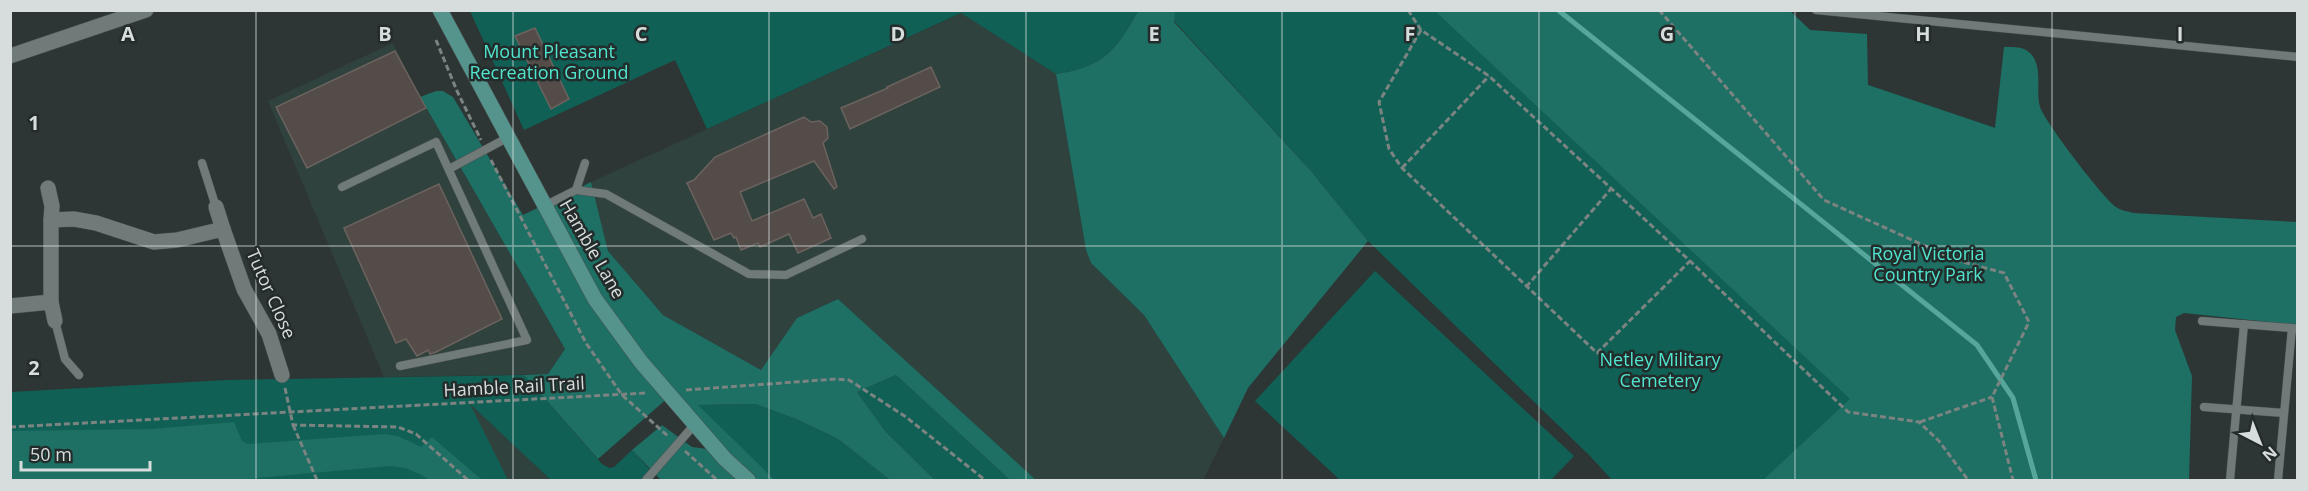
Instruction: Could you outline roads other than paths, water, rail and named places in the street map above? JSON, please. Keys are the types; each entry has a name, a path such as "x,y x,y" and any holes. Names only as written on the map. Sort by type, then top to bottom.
{"main road":[{"name":"Hamble Lane","path":"440,10 595,299 641,362 725,459 748,480"}],"street":[{"path":"10,56 146,10"},
{"path":"48,188 52,206 51,302 55,321"},
{"name":"Tutor Close","path":"216,207 244,289 269,334 282,375"},
{"path":"51,220 74,219 96,223 154,242 177,240 223,229"},
{"path":"10,306 51,302"}],"lane":[{"path":"1816,10 2298,57"},
{"path":"449,169 507,138"},
{"path":"342,188 436,142 527,340 400,366"},
{"path":"202,163 216,207"},
{"path":"576,190 585,163"},
{"path":"544,206 576,190 606,194 750,274 786,275 862,239"},
{"path":"55,321 65,359 79,375"},
{"path":"2202,321 2295,328 2278,480"},
{"path":"2230,480 2244,324"},
{"path":"2204,407 2284,413"},
{"path":"646,480 695,424"}],"waterway":[{"path":"1558,10 1977,345 2013,398 2036,480"}],"park label":[{"name":"Mount Pleasant Recreation Ground","path":"549,62"},
{"name":"Royal Victoria Country Park","path":"1928,264"},
{"name":"Netley Military Cemetery","path":"1660,370"}]}
